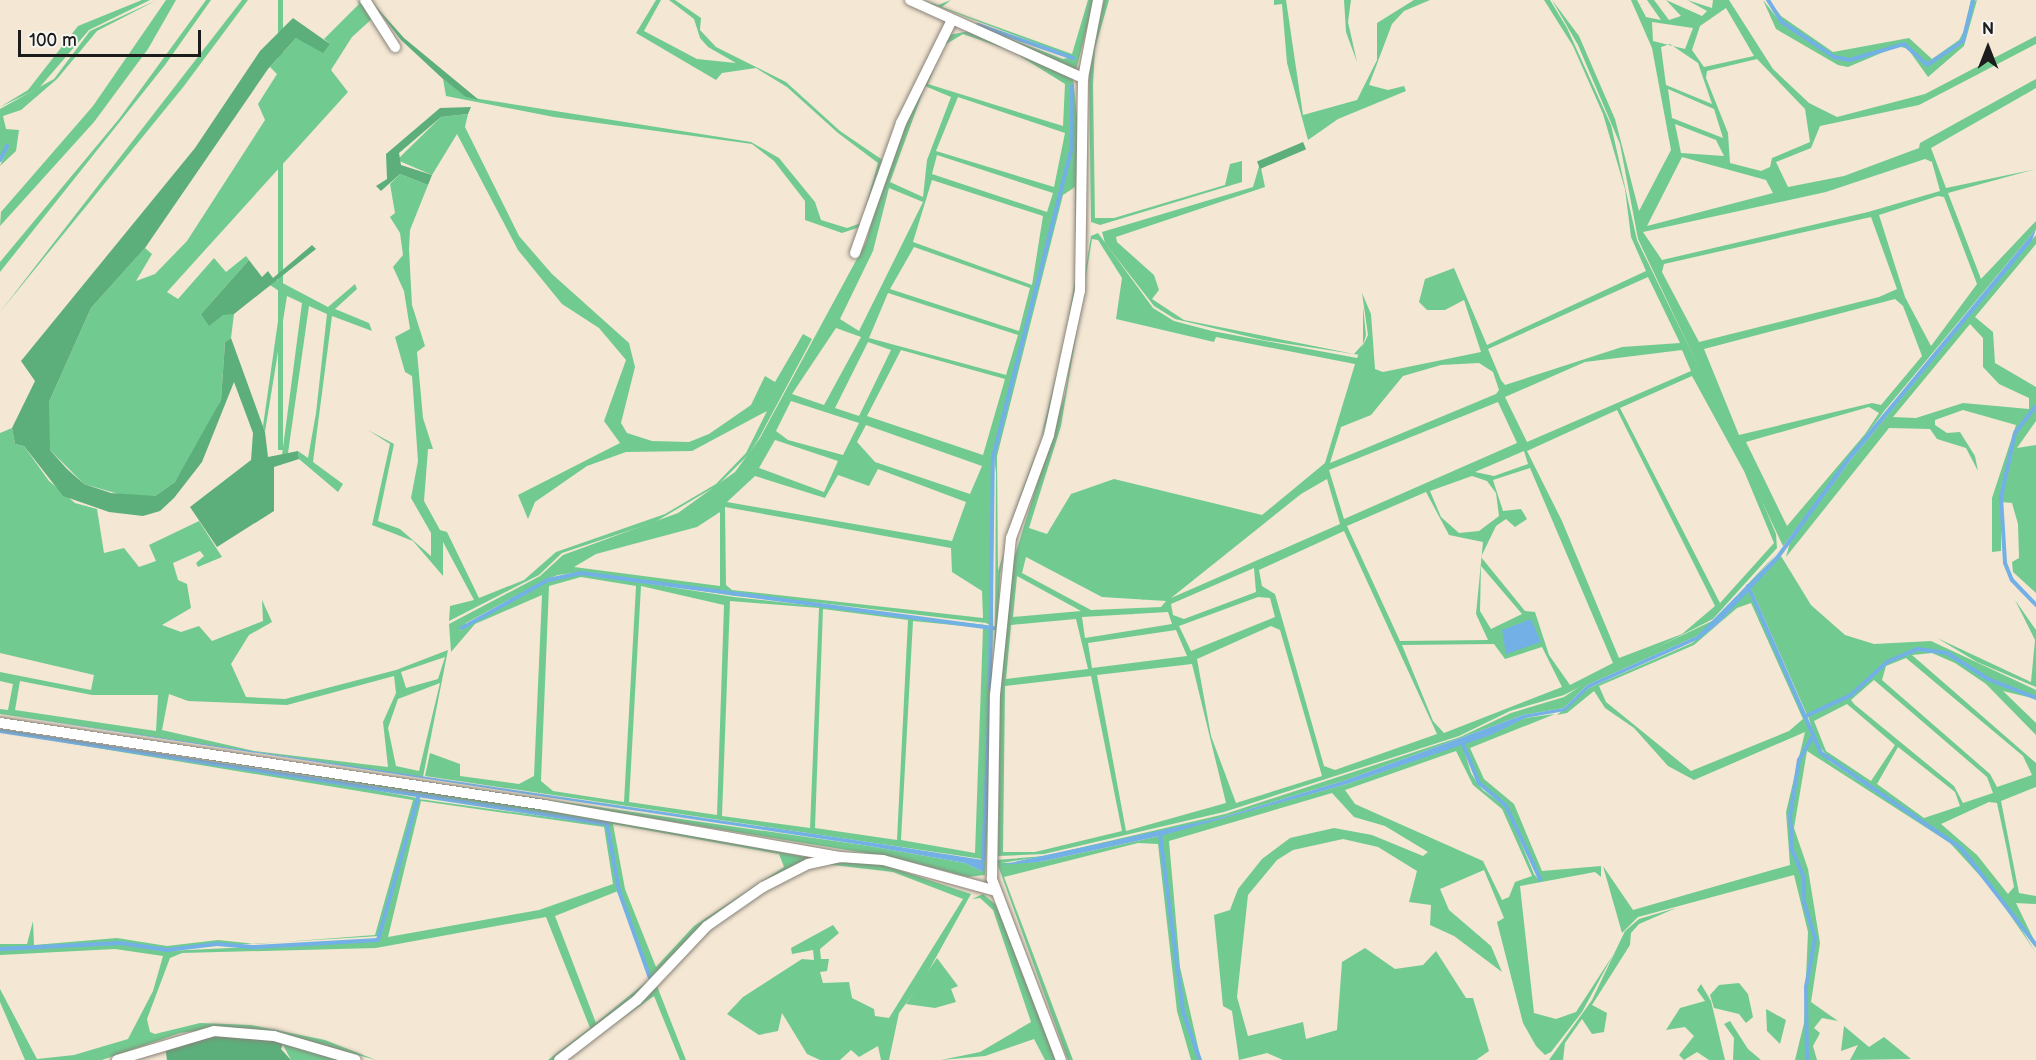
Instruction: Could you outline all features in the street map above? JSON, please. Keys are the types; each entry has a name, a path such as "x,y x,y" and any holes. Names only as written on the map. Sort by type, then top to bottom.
{"street":[{"path":"365,0 395,47"},
{"path":"910,0 951,22 1083,78"},
{"path":"1061,1060 996,891 992,791 1002,596 1011,538 1059,396 1080,291 1083,78 1098,0"},
{"path":"855,253 908,105 951,22"},
{"path":"0,723 545,805 840,857 894,863 996,891"},
{"path":"559,1060 637,1000 713,922 792,871 840,857"},
{"path":"117,1060 214,1031 274,1036 356,1060"}],"green space":[{"path":"142,0 150,0 89,30 39,88 0,107 28,90 78,26"},
{"path":"157,0 97,31 57,79 21,110 3,116 6,129 19,130 16,151 0,166 9,144 0,158 0,109 54,79 90,31"},
{"path":"166,0 176,0 148,49 94,122 0,226 1,212 93,106"},
{"path":"206,0 211,0 165,65 0,272 0,262 119,119"},
{"path":"242,0 248,0 184,86 0,312"},
{"path":"278,0 283,0 283,450 278,450"},
{"path":"357,0 374,17 352,37 331,70 348,92 167,292 178,299 214,258 226,272 246,256 249,260 201,314 234,314 231,338 225,342 221,400 193,454 175,482 155,496 129,497 84,484 50,450 46,432 49,402 91,308 145,248 152,254 136,281 155,274 187,241 265,120 258,104 277,74 270,67 296,38 330,44 324,39 359,4"},
{"path":"370,0 404,38 479,100 466,97 443,79 401,40"},
{"path":"656,0 661,0 644,31 697,59 736,63 708,47 700,38 694,19 669,0 675,0 701,18 700,30 716,47 786,82 840,131 884,161 860,227 842,233 805,220 805,201 774,161 752,144 554,117 446,96 443,79 467,97 751,142 779,158 815,202 821,220 847,228 861,223 878,163 838,133 787,87 756,68 722,73 716,80 636,33"},
{"path":"921,0 938,5 951,0 942,7 1072,54 1088,0 1094,0 1076,70 940,12 1063,59 1073,57"},
{"path":"1104,0 1109,0 1095,48 1093,85 1095,218 1114,218 1225,185 1230,164 1242,161 1242,182 1100,225 1091,222 1089,69"},
{"path":"1274,0 1286,0 1303,115 1357,100 1377,60 1377,23 1414,0 1430,0 1404,11 1392,24 1369,85 1388,90 1404,86 1406,91 1338,119 1308,140 1287,63 1282,4 1274,5"},
{"path":"1344,0 1351,0 1348,22 1357,62 1346,32"},
{"path":"1544,0 1550,0 1567,28 1611,125 1637,240 1748,468 1776,534 1777,548 1713,619 1564,695 1510,711 1459,736 1224,812 1044,854 998,856 1000,684 1011,568 1065,394 1091,236 1098,233 1153,308 1174,321 1212,331 1357,358 1368,335 1362,293 1371,314 1375,369 1383,372 1481,352 1464,300 1445,310 1427,310 1419,302 1425,279 1454,268 1487,345 1646,271 1631,237 1625,189 1603,114 1573,46","holes":["1092,239 1098,240 1122,278 1116,319 1214,342 1216,337 1355,364 1325,463 1262,515 1114,479 1071,494 1047,534 1029,528 1061,426","1648,277 1680,343 1622,347 1505,385 1488,349","1682,350 1691,371 1527,442 1505,397 1585,362","1479,363 1493,372 1499,390 1496,394 1330,463 1341,427 1371,415 1403,376 1441,365","1692,376 1744,471 1774,543 1720,603 1620,408","1498,402 1517,443 1344,519 1329,470","1617,410 1715,606 1682,634 1619,658 1562,521 1527,451","1524,451 1528,464 1494,476 1475,472","1530,468 1613,663 1570,685 1549,655 1535,612 1525,611 1481,558 1476,614 1488,640 1400,641 1347,526 1426,492 1449,535 1483,542 1482,556 1496,526 1506,519 1515,527 1527,519 1521,509 1503,511 1493,480","1472,476 1487,481 1496,493 1499,516 1479,531 1459,533 1441,517 1430,491","1327,479 1340,524 1171,598 1301,494","1344,531 1437,734 1335,770 1324,766 1275,594 1262,586 1259,570","1026,557 1102,597 1166,601 1161,607 1091,610 1022,573","1481,566 1522,614 1491,629 1480,611","1254,568 1256,592 1184,619 1173,615 1171,604","1017,576 1081,611 1013,617","1258,597 1270,598 1275,617 1191,651 1179,626","1168,612 1172,624 1085,638 1082,617","1076,619 1088,669 1006,679 1011,625","1271,626 1280,630 1322,776 1236,803 1211,736 1197,659","1176,630 1187,656 1092,668 1088,643","1494,644 1505,659 1542,647 1562,687 1444,733 1433,721 1402,645","1192,664 1226,803 1126,831 1097,675","1091,676 1122,831 1035,852 1003,852 1005,686"]},
{"path":"1552,0 1579,36 1615,119 1639,211 1671,150 1652,48 1631,0 1637,0 1646,17 1661,20 1647,0 1654,0 1669,20 1681,16 1666,0 1702,16 1707,11 1687,0 1712,8 1713,0 1729,0 1773,69 1809,103 1837,117 1925,94 2036,36 2036,44 1919,105 1820,126 1811,148 1776,162 1788,187 1844,176 1919,148 1920,143 2036,79 2036,88 1931,148 1946,188 2036,169 1948,193 1981,279 2036,221 2036,229 1885,410 1783,546 1638,239 1620,144 1578,45","holes":["1726,8 1754,56 1704,67 1692,50 1700,26","1652,22 1693,28 1685,49 1673,46 1698,63 1712,104 1666,85 1661,47 1668,45 1653,41","1757,59 1805,109 1810,142 1772,158 1770,167 1761,171 1730,163 1728,133 1706,78 1707,71","1668,89 1714,109 1723,138 1672,118","1675,124 1716,140 1724,156 1681,153","1682,157 1766,180 1773,193 1647,226","1925,159 1932,162 1940,191 1868,212 1662,260 1643,232 1826,192","1938,196 1944,197 1977,284 1931,346 1905,297 1879,215","1871,217 1897,289 1879,297 1699,342 1662,272 1664,264","1895,299 1903,306 1922,356 1881,405 1872,403 1739,435 1704,349","1869,407 1879,413 1865,434 1787,526 1746,442"]},
{"path":"1763,0 1781,23 1834,58 1850,60 1891,45 1903,45 1907,49 1898,46 1848,67 1838,65 1776,29"},
{"path":"1769,0 1781,16 1833,52 1909,38 1932,59 1959,40 1965,29 1972,0 1963,41 1927,63 1904,43 1850,59 1834,56 1782,21"},
{"path":"1977,0 1964,46 1928,77 1909,51 1926,66 1964,42 1974,1"},
{"path":"293,18 330,44 323,53 296,38 268,69 145,248 91,308 49,402 50,450 67,469 84,484 111,493 155,496 175,482 221,400 225,342 231,338 265,432 268,457 298,451 299,459 274,467 274,511 217,547 190,507 251,460 253,433 234,382 202,462 174,498 160,511 143,516 109,512 63,496 24,446 15,444 12,428 35,381 21,361 195,148 260,51"},
{"path":"969,31 1073,77 1078,127 1076,289 1055,398 1039,444 1065,340 1076,274 1075,187 1063,195 997,456 998,571 1004,553 1000,575 985,875 968,877 896,858 625,814 0,721 869,846 965,863 983,872 995,628 996,473 994,457 1073,146 1072,85 1071,146 992,457 993,627 986,623 821,603 735,596 581,572 547,579 466,623 460,631 548,581 581,573 734,597 985,625 993,629 982,859 425,776 430,753 460,764 460,776 519,784 534,776 542,595 475,624 451,652 449,624 540,576 563,555 678,513 735,472 760,438 866,242 890,158 937,49 949,35","holes":["963,34 1012,51 1065,84 1063,126 928,84 943,46","925,86 951,97 927,160 923,197 890,182","958,97 1065,133 1054,187 936,151","937,155 1053,193 1047,212 932,174","932,180 1043,216 1032,285 913,242","889,188 923,202 859,331 840,319 873,251","914,247 1030,288 1019,331 890,289","888,293 1018,335 1006,375 869,338","836,328 861,337 824,405 792,394","868,342 891,350 859,416 835,408","901,350 1005,379 983,455 867,416","791,401 859,423 843,455 788,440 776,431","866,425 982,466 970,494 875,462 857,442","775,440 838,461 824,492 759,468","878,469 966,502 952,541 727,502 755,476 825,498 838,475 869,486","725,507 951,548 952,572 982,591 983,618 732,590 726,585","720,512 720,586 574,567 596,554 697,527","581,577 636,586 624,802 553,791 541,781 549,586","641,586 724,605 717,815 629,802","730,601 819,608 810,828 722,816","823,609 908,620 897,840 815,828","913,621 983,628 975,853 901,840"]},
{"path":"471,107 468,114 441,117 399,153 401,165 432,175 428,185 400,174 381,191 376,186 387,179 386,154 440,108"},
{"path":"468,114 465,127 519,236 552,274 629,343 635,367 621,423 627,433 652,441 689,442 709,434 751,405 765,376 775,382 803,334 812,339 759,438 748,455 718,485 655,522 562,553 539,575 449,621 450,606 474,600 443,542 443,576 413,541 372,525 390,444 368,430 394,444 378,521 400,529 431,556 431,533 411,498 418,461 412,376 405,372 395,337 410,329 404,291 393,267 403,255 400,233 390,217 395,213 390,184 400,174 428,185 410,230 409,249 412,305 425,346 417,352 423,418 433,449 428,449 424,501 440,530 447,532 479,598 524,580 556,552 665,514 716,484 746,453 767,411 692,451 626,452 587,466 535,502 528,519 518,495 620,443 604,421 626,360 599,328 562,304 518,250 457,134 432,175 397,160 441,117"},
{"path":"1303,142 1306,149 1260,169 1257,162"},
{"path":"1260,163 1265,187 1116,237 1117,242 1154,275 1159,290 1152,299 1184,320 1354,354 1363,344 1363,307 1366,335 1360,355 1263,340 1175,319 1154,306 1105,243 1102,232 1253,187"},
{"path":"2036,235 2036,244 1975,317 1993,332 1995,363 2036,387 2036,404 2015,433 2001,488 2001,551 1992,552 1992,498 2016,425 1963,410 1935,420 1935,425 1947,433 1960,432 1975,456 1978,471 1966,448 1937,439 1930,429 1889,428 1786,557 1790,542 1849,462","holes":["1970,324 1983,338 1983,367 1999,384 2029,398 2029,409 1963,403 1916,418 1893,417"]},
{"path":"312,245 316,249 234,314 223,315 209,326 201,314 249,260 262,277 268,271 273,278"},
{"path":"273,278 328,307 355,284 357,289 335,309 369,323 372,331 332,316 313,462 343,484 338,492 299,459 298,451 308,458 316,413 327,314 309,306 288,453 282,455 302,303 287,296 265,432 263,426 282,293 267,283"},
{"path":"2036,408 2036,421 2017,448 2036,445 2036,593 2013,572 2012,562 2019,558 2018,524 2012,503 2002,502 2001,497 2016,433"},
{"path":"12,428 15,444 24,446 49,481 75,503 97,509 104,553 124,548 139,567 156,561 149,545 199,521 222,557 198,567 196,563 204,556 200,551 173,563 178,580 187,584 191,608 162,625 181,632 199,626 212,641 263,621 262,600 272,622 249,635 231,664 246,697 285,699 396,670 448,650 423,777 0,714 0,709 8,710 13,684 0,681 0,672 91,690 94,675 0,653 0,433","holes":["445,657 438,679 406,688 401,672","394,676 396,693 383,722 388,767 254,751 162,730 169,694 188,701 287,705","20,681 92,695 158,695 156,731 15,710","440,683 419,771 396,766 388,728 398,699"]},
{"path":"1779,551 1717,621 1697,636 1587,685 1564,708 1523,715 1346,780 1223,817 1078,851 1001,863 1039,862 1160,836 1182,1012 1199,1060 1191,1060 1177,1011 1158,844 1138,843 1004,877 1073,1060 1068,1060 996,860 1045,856 1225,814 1460,737 1511,713 1564,697 1593,678 1714,620"},
{"path":"1781,556 1811,605 1845,635 1874,644 1931,641 2036,690 2036,698 1988,678 1947,652 1918,648 1886,661 1851,694 1807,715 1750,586"},
{"path":"1749,589 1812,736 1799,759 1805,732 1694,780 1668,766 1634,728 1605,708 1594,691 1567,713 1557,715 1589,688 1692,643 1720,622","holes":["1751,603 1803,719 1789,731 1691,771 1606,702 1599,686 1694,645 1737,608"]},
{"path":"2015,600 2036,630 2036,687 1977,662 1937,638 2031,682 2035,640"},
{"path":"1919,650 1946,654 1987,680 2036,699 2003,691 2036,723 2036,735 1986,684 1955,663 1932,653 1912,655 2036,763 2036,787 2001,801 2019,893 2036,896 2036,904 2016,903 2036,944 1961,847 1830,759 1817,744 1808,716 1852,696 1887,662","holes":["1906,658 2023,756 2032,775 1997,787 1990,774 1882,680 1886,666","1874,680 1987,777 1993,793 1963,803 1954,786 1851,700","1847,704 1895,745 1871,781 1826,751 1814,721","1898,747 1955,792 1960,806 1924,818 1877,784","1989,802 1997,803 2014,887 2008,894 1977,855 1941,824"]},
{"path":"1555,714 1470,748 1484,779 1514,804 1542,871 1601,866 1601,877 1595,872 1520,886 1534,1013 1556,1019 1576,1012 1613,955 1582,1012 1551,1052 1545,1055 1536,1046 1523,1023 1497,922 1504,918 1484,870 1440,889 1449,910 1491,946 1502,972 1454,936 1430,925 1431,905 1409,902 1417,871 1378,847 1343,839 1293,850 1277,860 1248,895 1237,997 1248,1036 1303,1022 1306,1039 1337,1030 1342,962 1365,948 1395,969 1423,965 1436,951 1466,998 1473,998 1489,1051 1476,1060 1283,1060 1267,1053 1239,1060 1232,1011 1223,1006 1214,915 1230,910 1238,889 1262,859 1290,838 1334,828 1372,835 1423,856 1428,852 1385,826 1354,817 1332,793 1169,841 1180,967 1201,1060 1184,1011 1161,835 1347,784 1462,744 1471,773 1478,784 1506,807 1534,874 1539,880 1507,806 1479,783 1463,744 1525,718","holes":["1456,751 1473,785 1502,809 1532,876 1515,882 1509,897 1502,900 1483,861 1355,804 1345,790"]},
{"path":"0,727 586,815 811,858 701,927 645,990 555,1060 548,1060 590,1028 546,917 376,948 182,953 170,958 147,1019 150,1032 155,1034 200,1023 251,1025 325,1040 376,1060 273,1032 225,1027 180,1033 102,1060 25,1060 0,1002 0,989 37,1059 74,1055 128,1039 153,991 163,956 115,949 0,955 0,950 120,944 167,951 378,941 419,799 606,825 618,891 555,916 596,1023 651,978 620,890 608,823","holes":["421,801 604,827 613,884 539,910 388,937","613,824 779,854 784,867 694,926 656,967 625,889"]},
{"path":"0,732 347,785 417,798 380,936 286,942 375,935 413,800"},
{"path":"1813,738 1829,761 1960,848 2002,898 2036,953 1993,890 1950,843 1807,751 1794,828 1808,869 1820,943 1811,1002 1838,1021 1822,1018 1814,1028 1820,1033 1813,1046 1817,1060 1808,1060 1807,987 1816,938 1805,902 1805,878 1793,850 1791,816 1800,760"},
{"path":"1797,765 1789,816 1791,850 1803,879 1803,902 1814,938 1806,987 1806,1060 1795,1060 1804,1023 1808,932 1794,875 1638,917 1622,933 1603,866 1633,910 1790,865 1786,812"},
{"path":"842,861 877,863 971,894 924,979 899,1013 889,1060 881,1060 878,1046 859,1057 851,1050 840,1060 820,1060 807,1054 782,1013 778,1031 759,1035 727,1014 743,997 802,959 814,960 813,950 792,954 791,948 833,925 839,933 820,949 821,959 829,959 827,971 820,972 823,983 849,982 852,998 874,1009 875,1016 889,1018 963,899 893,872 824,864"},
{"path":"983,894 995,904 1011,938 1056,1060 1045,1060 1034,1039 985,1056 941,1060 980,1052 1031,1022 993,910 980,898 972,899"},
{"path":"1676,908 1639,924 1631,933 1630,945 1592,1005 1607,1013 1604,1032 1592,1034 1582,1019 1565,1043 1563,1060 1549,1060 1592,1000 1625,931 1639,919"},
{"path":"33,921 34,945 117,938 167,946 218,940 253,944 167,949 120,942 0,948 0,944 27,944"},
{"path":"937,958 958,986 951,989 956,1002 935,1008 906,1004"},
{"path":"1739,983 1748,994 1753,1017 1746,1023 1739,1014 1714,1008 1710,995 1719,985"},
{"path":"1701,984 1711,1001 1725,1060 1709,1060 1697,1052 1684,1060 1679,1055 1694,1036 1685,1027 1666,1030 1680,1008 1705,1001 1697,990"},
{"path":"657,986 686,1060 680,1060 654,996 610,1027"},
{"path":"1766,1009 1786,1020 1780,1044 1767,1031"},
{"path":"1730,1021 1748,1049 1761,1060 1733,1060 1734,1038 1724,1024"},
{"path":"1844,1026 1869,1047 1884,1037 1911,1059 1850,1060 1858,1045 1841,1051"},
{"path":"212,1034 284,1041 281,1049 291,1060 167,1060 165,1046"},
{"path":"282,1043 342,1060 291,1060"}],"water":[{"path":"2036,229 2032,241 1849,462 1779,559 1720,622 1699,639 1589,688 1565,711 1525,718 1491,735 1347,784 1160,836 1039,862 1000,865 1223,817 1346,780 1523,715 1564,708 1587,685 1697,636 1776,556 1846,459"},
{"path":"1531,619 1541,642 1506,654 1502,630"},
{"path":"0,714 875,843 983,860 985,866 983,872 965,863 869,846"}],"waterway":[{"path":"1768,0 1782,22 1834,57 1850,60 1904,44 1927,65 1963,41 1973,0"},
{"path":"978,25 1073,58"},
{"path":"990,689 993,457 1072,146 1072,86"},
{"path":"0,160 7,146"},
{"path":"2036,406 2015,433 2001,497 2005,563 2012,580 2036,605"},
{"path":"462,628 548,580 581,573 994,628"},
{"path":"1748,586 1821,753 1961,848 2036,945"},
{"path":"1806,716 1851,695 1887,662 1918,649 1947,653 1988,679 2036,698"},
{"path":"983,860 990,700"},
{"path":"0,731 607,824 619,891 650,978"},
{"path":"1807,1060 1806,987 1815,938 1804,902 1804,878 1792,850 1790,816 1799,760 1813,736"},
{"path":"1462,742 1479,783 1506,806 1540,879"},
{"path":"0,949 120,943 167,950 217,944 255,947 378,940 418,798"},
{"path":"1160,834 1183,1012 1200,1060"}]}
